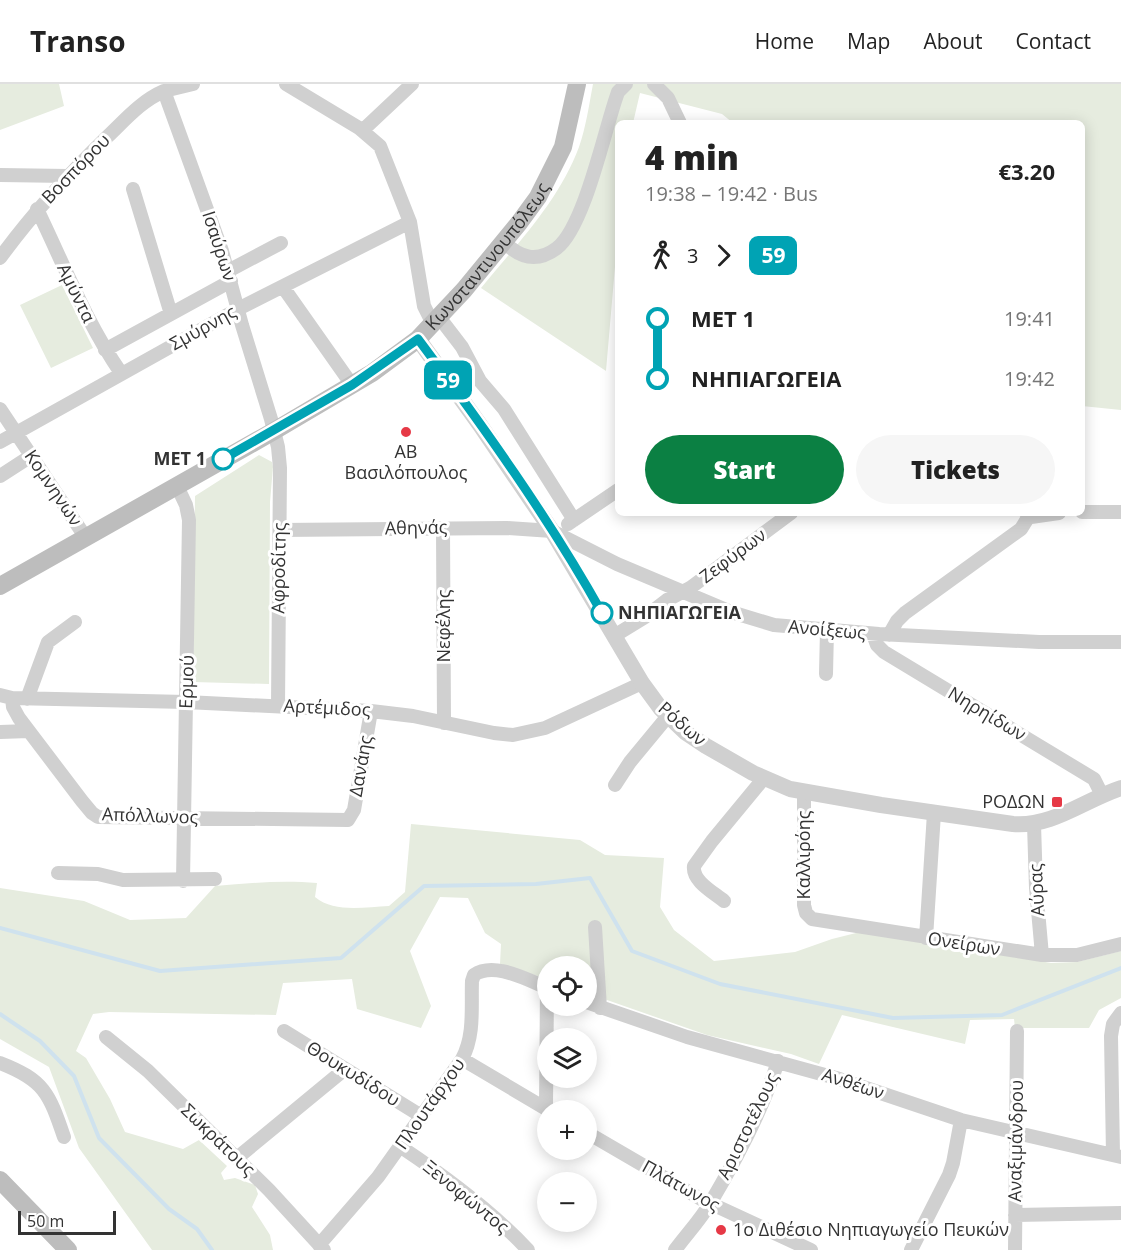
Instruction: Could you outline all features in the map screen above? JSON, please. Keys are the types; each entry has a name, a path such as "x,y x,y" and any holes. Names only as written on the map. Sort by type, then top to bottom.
{"main road":[{"name":"Κωνσταντινουπόλεως","path":"0,586 352,385 418,339 530,210 554,170 566,136 577,84"},
{"path":"0,1180 68,1250"}],"street":[{"path":"164,91 193,84"},
{"path":"286,84 363,130 380,146 410,222 424,306 462,347 480,381 504,409 574,520"},
{"path":"363,130 412,84"},
{"path":"504,242 515,252 528,257 550,252 562,242 585,198 618,92 626,84"},
{"path":"654,84 663,92 678,120"},
{"name":"Βοσπόρου","path":"0,258 37,210 68,176 143,103 164,91"},
{"name":"Ισαύρων","path":"164,91 229,276 274,431"},
{"path":"0,175 68,176"},
{"path":"133,189 171,314"},
{"name":"Αμύντα","path":"37,210 71,285 105,350 121,374"},
{"name":"Σμύρνης","path":"0,442 238,309 410,222"},
{"path":"105,350 171,314 281,243"},
{"path":"283,286 352,385"},
{"name":"Ρόδων","path":"418,339 552,531 642,683 668,716 696,740 764,778 804,792 1013,824 1035,824 1121,788"},
{"name":"Κομνηνών","path":"0,409 86,538"},
{"name":"Αφροδίτης","path":"274,431 279,458 278,706"},
{"path":"0,476 32,456"},
{"name":"Ερμού","path":"177,486 186,505 189,519 183,880"},
{"path":"552,531 574,520 615,492"},
{"path":"1085,512 1121,512"},
{"name":"Ζεφύρων","path":"614,636 645,617 666,600 684,591 787,516"},
{"path":"889,635 905,613 1021,529 1027,516"},
{"name":"Νεφέλης","path":"443,528 444,723"},
{"name":"Αθηνάς","path":"280,530 507,528 552,531"},
{"name":"Ανοίξεως","path":"552,531 617,564 731,612 774,625 889,635 1054,643 1121,642"},
{"path":"27,699 48,642 75,622"},
{"path":"826,674 827,630"},
{"name":"Νηρηίδων","path":"873,634 877,645 884,652 1094,779 1102,795"},
{"name":"Αρτέμιδος","path":"6,696 27,699 186,702 371,711 413,716 500,734 531,732 600,704 642,683"},
{"name":"Απόλλωνος","path":"6,696 29,731 95,815 348,820"},
{"name":"Δανάης","path":"348,820 354,810 371,711"},
{"path":"615,785 630,762 668,716"},
{"path":"0,732 29,731"},
{"path":"724,901 696,877 693,868 712,841 764,778"},
{"name":"Καλλιρόης","path":"804,792 804,905 808,916"},
{"path":"926,938 934,813"},
{"name":"Αύρας","path":"1035,824 1036,888 1042,955"},
{"path":"58,873 98,874 123,880 215,879"},
{"name":"Ονείρων","path":"808,916 815,920 1042,955 1077,955 1121,944"},
{"path":"595,927 600,1008"},
{"name":"Πλουτάρχου","path":"321,1248 401,1147 462,1059 471,1029 474,975 487,970 511,975 537,984"},
{"name":"Ανθέων","path":"597,1007 687,1037 836,1078 961,1120 1117,1156"},
{"path":"1117,1156 1116,1061 1112,1026 1121,1013"},
{"path":"547,1016 547,1100"},
{"name":"Θουκυδίδου","path":"284,1031 423,1117"},
{"name":"Αναξιμάνδρου","path":"1015,1250 1017,1031"},
{"name":"Σωκράτους","path":"106,1037 148,1071 237,1158 321,1248"},
{"path":"462,1059 537,1103"},
{"name":"Αριστοτέλους","path":"675,1250 710,1203 754,1120 771,1083 778,1061"},
{"path":"0,1063 25,1074 43,1088 64,1137"},
{"path":"237,1158 345,1069"},
{"path":"911,1250 949,1176 961,1120"},
{"name":"Πλάτωνος","path":"597,1138 710,1203 811,1250"},
{"name":"Ξενοφώντος","path":"401,1147 453,1184 502,1224 528,1250"},
{"path":"1015,1215 1121,1213"}],"shaded area":[{"path":"0,84 59,84 64,106 0,130"},
{"path":"593,84 1121,84 1121,410 1085,406 1085,120 729,120 722,114 640,93 634,120 615,120 615,267 606,371 481,288 549,204 571,167 587,116"},
{"path":"62,285 93,348 51,368 20,305"},
{"path":"259,455 272,462 273,467 270,502 269,684 193,682 195,496"},
{"path":"411,824 580,840 605,855 664,858 660,907 674,930 714,961 795,952 864,931 1051,963 1077,962 1121,951 1121,998 1099,1010 1089,1028 1015,1028 1014,1019 970,1020 965,1044 842,1015 819,1064 791,1054 707,1035 597,996 597,956 537,956 537,976 500,964 501,944 485,933 468,898 440,897 410,951 431,1006 421,1028 357,1009 352,979 283,983 276,1015 109,1012 93,1014 76,1051 86,1058 110,1099 125,1132 183,1149 199,1140 227,1166 221,1173 224,1180 235,1178 255,1185 258,1194 252,1207 270,1235 273,1250 152,1250 79,1148 49,1067 0,1039 0,888 84,901 130,920 186,918 215,886 266,882 317,883 315,897 323,902 340,907 360,908 389,906 405,892"}],"waterway":[{"path":"0,928 160,971 341,958 424,886 536,884 590,878 632,951 720,984 893,1018 1002,1015 1121,968"},
{"path":"0,1014 40,1041 74,1076 99,1138 169,1209 197,1229 212,1250"}],"bus line":[{"name":"59","path":"223,459 372,373 418,339 567,553 602,613"}],"place":[{"name":"ΑΒ Βασιλόπουλος","path":"406,432"},
{"name":"ΜΕΤ 1","path":"223,459"},
{"name":"ΝΗΠΙΑΓΩΓΕΙΑ","path":"602,613"},
{"name":"ΡΟΔΩΝ","path":"1057,802"},
{"name":"1ο Διθέσιο Νηπιαγωγείο Πευκών","path":"721,1230"}]}
